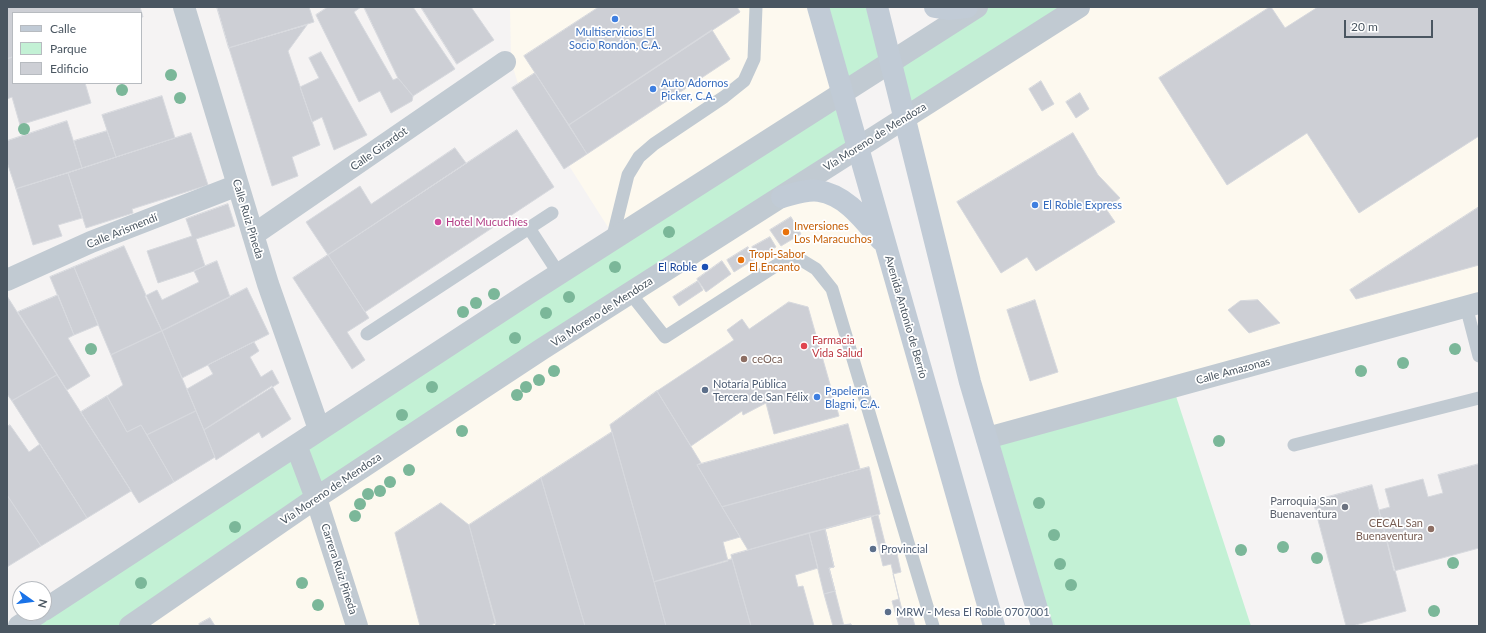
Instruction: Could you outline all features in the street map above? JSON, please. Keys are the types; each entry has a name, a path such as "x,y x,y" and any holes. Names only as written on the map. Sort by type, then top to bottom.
{"street":[{"name":"Calle Ruiz Pineda","path":"184,7 268,284 320,429"},
{"name":"Avenida Antonio de Berrío","path":"818,7 994,626"},
{"path":"877,7 970,382 1042,626"},
{"path":"935,7 948,9 967,7"},
{"path":"52,605 559,274 977,7"},
{"name":"Vía Moreno de Mendoza","path":"130,626 316,498 630,293 1079,7"},
{"name":"Calle Girardot","path":"253,236 504,62"},
{"name":"Calle Arismendí","path":"7,280 91,242 238,185"},
{"path":"782,197 803,192 819,191 839,197 859,214 886,245"},
{"name":"Calle Amazonas","path":"987,438 1472,305"},
{"name":"Carrera Ruiz Pineda","path":"296,445 316,498 357,626"}],"lane":[{"path":"612,240 628,175 640,157 654,144 724,97 744,81 754,59 756,7"},
{"path":"366,334 552,213"},
{"path":"529,228 559,274"},
{"path":"630,293 665,337 783,261 798,258 816,269 832,289 933,626"},
{"path":"1472,305 1479,356"},
{"path":"1294,445 1479,398"}],"shaded area":[{"path":"510,7 814,7 838,92 613,235 519,87 511,61"},
{"path":"1079,7 1479,7 1479,303 987,438 905,118"},
{"path":"819,191 886,245 994,626 131,626 782,197"}],"green space":[{"path":"818,7 877,7 891,62 843,93"},
{"path":"977,7 1079,7 905,118 891,62"},
{"path":"840,99 854,146 130,626 20,626 28,621 52,621 52,605"},
{"path":"1173,387 1251,626 1042,626 987,438"}],"building":[{"path":"7,7 140,7 142,12 12,12 12,57 7,59"},
{"path":"217,7 309,7 314,22 229,48"},
{"path":"328,7 361,7 354,12 393,80 398,78 413,96 412,101 391,113 380,91 359,102 316,15"},
{"path":"364,7 413,7 455,69 413,96 398,78"},
{"path":"421,7 471,7 494,40 457,64"},
{"path":"599,7 737,7 740,12 569,125 524,56"},
{"path":"1270,7 1285,28 1318,7 1479,7 1479,136 1359,213 1307,133 1227,185 1159,78"},
{"path":"307,25 288,51 320,145 292,157 298,176 272,186 229,48"},
{"path":"712,30 730,59 587,154 569,125"},
{"path":"321,52 367,135 334,150 322,117 312,122 300,87 319,78 309,58"},
{"path":"12,57 12,84 85,84 91,103 20,125 12,97 7,99 7,59"},
{"path":"535,73 587,154 564,169 512,88"},
{"path":"1041,81 1054,104 1042,111 1029,89"},
{"path":"1080,93 1089,109 1076,118 1066,102"},
{"path":"162,96 175,138 116,157 102,115"},
{"path":"67,121 82,168 16,189 7,162 7,141"},
{"path":"517,130 554,187 365,312 328,255"},
{"path":"107,131 116,157 82,168 74,141"},
{"path":"191,133 208,185 132,209 133,213 86,228 68,173"},
{"name":"El Roble Express","path":"1073,133 1098,175 1120,198 1106,209 1115,222 1036,271 1027,257 1001,273 957,202"},
{"path":"455,148 466,163 328,255 306,222 360,186 371,204"},
{"path":"68,173 82,218 58,225 62,236 33,245 16,189"},
{"path":"228,204 235,226 196,239 205,266 158,283 147,251 192,236 186,219"},
{"path":"1479,207 1479,265 1356,299 1350,290"},
{"name":"Inversiones Los Maracuchos","path":"791,217 801,234 781,246 770,230"},
{"path":"770,237 776,247 758,257 752,247"},
{"path":"124,246 162,331 111,355 74,267"},
{"name":"Tropi-Sabor El Encanto","path":"748,247 755,259 734,272 727,260"},
{"path":"328,255 369,318 347,332 365,360 352,369 293,278"},
{"path":"217,261 230,297 162,331 145,296 157,290 162,300 199,282 194,271"},
{"path":"722,261 731,274 706,292 697,279"},
{"path":"74,267 98,325 74,335 50,277"},
{"path":"698,281 703,290 679,306 673,297"},
{"path":"247,288 269,334 182,378 162,331"},
{"path":"58,295 74,335 68,338 90,376 67,390 18,312"},
{"path":"7,296 57,375 12,401 7,394"},
{"path":"1035,300 1058,372 1030,381 1007,310"},
{"path":"1258,300 1280,323 1249,333 1228,310 1240,301"},
{"path":"789,302 808,307 839,416 774,434 766,403 743,415 742,411 691,446 657,391 734,340 727,330 742,319 749,329"},
{"path":"162,331 196,411 147,435 141,425 127,432 107,396 123,385 111,355"},
{"path":"254,342 259,351 250,357 261,377 272,370 279,383 204,430 187,389 213,374 208,365"},
{"path":"57,375 131,491 87,518 12,401"},
{"path":"272,386 291,419 262,438 259,432 216,460 204,430"},
{"path":"657,391 701,463 697,465 740,537 723,542 728,561 654,582 610,425"},
{"path":"107,396 127,432 141,425 174,482 139,503 81,412"},
{"path":"196,411 215,457 174,482 147,435"},
{"path":"848,424 860,469 722,507 697,465"},
{"path":"10,425 29,452 40,444 87,518 41,546 7,495 7,427"},
{"path":"612,432 666,626 585,626 541,478"},
{"name":"CECAL San Buenaventura","path":"1479,464 1479,548 1394,571 1379,510 1390,507 1385,489 1423,479 1428,497 1443,493 1438,475"},
{"path":"869,467 880,514 748,550 722,507"},
{"path":"541,478 585,626 496,626 469,525"},
{"path":"1372,485 1406,611 1352,626 1346,626 1313,501"},
{"path":"7,495 41,546 7,567"},
{"path":"441,503 469,525 496,623 487,626 420,626 395,533"},
{"path":"878,515 887,551 896,549 901,572 893,574 903,614 911,612 915,626 851,626 851,624 833,626 824,594 835,591 829,568 834,567 825,529"},
{"path":"871,516 883,566 891,564 899,599 892,601 899,626 851,626 851,624 844,626 829,568 834,567 825,529"},
{"path":"825,529 834,567 829,568 835,591 824,594 809,533"},
{"path":"809,533 818,568 795,575 798,587 803,586 814,626 751,626 731,555"},
{"path":"732,559 751,626 666,626 654,582"},
{"path":"210,618 215,626 200,626 199,624"}],"place":[{"name":"Multiservicios El Socio Rondón, C.A.","path":"615,19"},
{"name":"Auto Adornos Picker, C.A.","path":"653,89"},
{"name":"El Roble Express","path":"1035,205"},
{"name":"Hotel Mucuchíes","path":"438,222"},
{"name":"Inversiones Los Maracuchos","path":"786,232"},
{"name":"Tropi-Sabor El Encanto","path":"741,260"},
{"name":"El Roble","path":"705,267"},
{"name":"Farmacia Vida Salud","path":"804,346"},
{"name":"ceOca","path":"744,359"},
{"name":"Notaría Pública Tercera de San Félix","path":"705,390"},
{"name":"Papelería Blagni, C.A.","path":"817,397"},
{"name":"Parroquia San Buenaventura","path":"1345,507"},
{"name":"CECAL San Buenaventura","path":"1431,529"},
{"name":"Provincial","path":"873,549"},
{"name":"MRW - Mesa El Roble 0707001","path":"888,612"}]}
